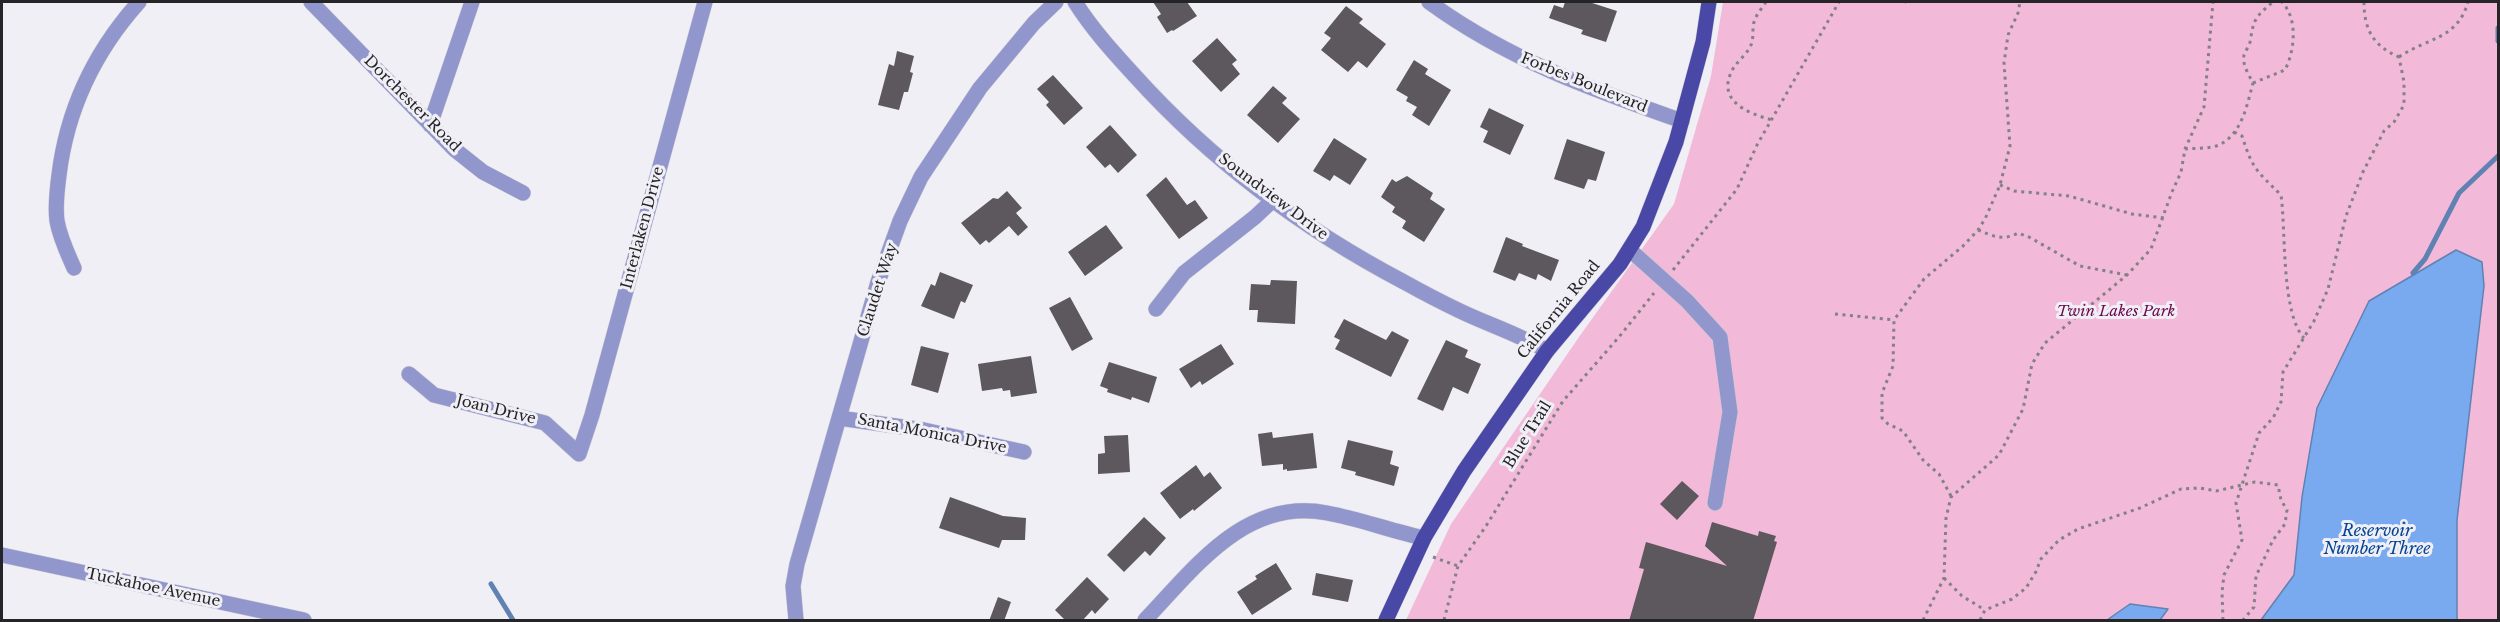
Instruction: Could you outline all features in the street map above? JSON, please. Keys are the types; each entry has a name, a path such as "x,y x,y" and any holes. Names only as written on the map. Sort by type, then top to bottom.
{"main road":[{"name":"California Road","path":"1386,621 1421,544 1464,471 1547,351 1630,250 1643,227 1660,187 1682,121 1703,42 1709,2"}],"street":[{"path":"74,268 60,238 56,218 56,195 63,146 73,111 95,62 111,36 139,2"},
{"name":"Dorchester Road","path":"311,2 430,125 483,172 523,193"},
{"path":"430,125 472,2"},
{"name":"Interlaken Drive","path":"579,454 592,415 705,2"},
{"name":"Claudet Way","path":"795,621 793,586 797,564 886,259 921,177 1000,62 1056,2"},
{"name":"Soundview Drive","path":"1075,2 1087,21 1162,105 1208,148 1272,201 1308,226 1402,281 1461,311 1526,338 1547,351"},
{"name":"Forbes Boulevard","path":"1429,2 1490,43 1539,68 1682,121"},
{"path":"1156,309 1184,273 1255,218 1272,201"},
{"path":"1630,250 1665,280 1720,337 1730,412 1715,503"},
{"name":"Joan Drive","path":"409,374 435,395 544,423 579,454"},
{"name":"Santa Monica Drive","path":"839,418 924,430 1024,452"},
{"path":"1144,621 1213,549 1250,522 1265,516 1288,510 1325,512 1421,544"},
{"name":"Tuckahoe Avenue","path":"2,555 304,621"}],"path":[{"path":"1766,2 1754,20 1752,44 1734,67 1729,79 1729,93 1734,103 1750,114 1772,120 1839,2"},
{"path":"1951,497 1939,474 1923,460 1902,431 1882,418 1882,393 1893,366 1894,320 1924,279 1978,230 2000,185 2010,146 2004,63 2008,35 2018,13 2020,2"},
{"path":"1923,621 1944,578 1946,518 1951,497 1999,455 2023,409 2032,364 2044,343 2127,275 2151,249 2181,172 2185,149 2204,107 2213,2"},
{"path":"2185,149 2220,145 2234,132 2244,116 2253,83 2246,68 2244,56 2250,44 2250,29 2254,21 2273,2"},
{"path":"2253,83 2285,70 2292,56 2293,34 2289,9 2282,2"},
{"path":"2364,2 2370,36 2384,51 2399,57"},
{"path":"2399,57 2446,35 2458,25 2468,2"},
{"path":"2223,621 2224,575 2242,540 2236,503 2259,433 2274,418 2281,402 2283,372 2304,338 2328,289 2346,216 2363,172 2384,131 2394,122 2404,105 2404,82 2399,57"},
{"name":"Blue Trail","path":"1444,621 1458,566 1486,526 1563,401 1619,338 1737,189 1757,144 1772,120"},
{"path":"2234,132 2242,136 2250,161 2258,174 2281,195 2285,262 2291,304 2298,332 2304,338"},
{"path":"2000,185 2014,191 2069,196 2115,211 2164,218"},
{"path":"1978,230 2001,238 2010,238 2018,233 2080,266 2127,275"},
{"path":"1835,314 1894,320"},
{"path":"1980,621 1986,610 2012,599 2026,588 2040,560 2059,540 2078,529 2140,508 2181,489 2200,488 2216,492 2255,482 2278,485 2281,500 2287,510 2285,524 2277,534 2256,576 2254,607 2243,621"},
{"path":"1421,544 1458,566"},
{"path":"1944,578 1962,596 1986,610"}],"green space":[{"name":"Twin Lakes Park","path":"1723,2 2498,2 2498,620 1406,620 1451,524 1579,337 1674,204 1711,76"}],"water":[{"name":"Reservoir Number Three","path":"2456,250 2482,262 2484,286 2457,520 2457,620 2261,620 2294,575 2302,497 2317,408 2369,301"},
{"path":"2130,604 2168,609 2160,620 2107,620"}],"building":[{"path":"1153,2 1187,2 1197,16 1167,33 1157,17 1161,14"},
{"path":"1565,2 1589,2 1617,11 1606,42 1581,34 1583,30 1549,18 1554,5 1563,8"},
{"path":"1346,6 1363,19 1359,23 1386,44 1367,68 1358,61 1348,72 1321,50 1331,38 1324,33"},
{"path":"1217,38 1237,60 1232,64 1240,74 1221,92 1192,61"},
{"path":"897,51 914,56 910,72 913,73 908,92 904,92 899,110 878,105 889,64 894,66"},
{"path":"1414,60 1428,69 1425,74 1451,90 1429,126 1412,115 1417,107 1406,101 1408,97 1396,90"},
{"path":"1053,75 1083,108 1064,125 1046,105 1049,102 1037,89"},
{"path":"1273,86 1287,98 1282,103 1300,119 1278,143 1247,115"},
{"path":"1489,108 1524,125 1510,155 1483,142 1488,131 1480,127"},
{"path":"1110,125 1137,155 1118,173 1110,164 1105,168 1086,147"},
{"path":"1334,138 1367,159 1350,185 1334,175 1330,181 1313,171"},
{"path":"1567,139 1605,152 1596,181 1588,179 1584,189 1554,179"},
{"path":"1407,176 1433,193 1430,199 1445,209 1424,242 1402,228 1406,221 1392,212 1395,207 1381,197 1392,179 1396,182"},
{"path":"1166,177 1187,205 1195,200 1208,218 1179,239 1146,195"},
{"path":"1007,191 1022,208 1016,213 1028,227 1018,236 1009,226 989,243 986,240 980,245 961,223 993,198 998,199"},
{"path":"1106,225 1123,248 1085,276 1068,252"},
{"path":"1506,237 1523,244 1522,246 1559,260 1551,281 1538,274 1536,280 1519,273 1515,281 1493,272"},
{"path":"940,272 973,285 965,303 961,301 954,319 921,306 931,284 935,286"},
{"path":"1271,280 1297,281 1295,324 1257,322 1258,310 1249,310 1251,284 1270,285"},
{"path":"1070,297 1093,339 1072,351 1049,308"},
{"path":"1344,319 1386,340 1392,331 1409,340 1391,377 1335,349 1340,340 1334,337"},
{"path":"1446,340 1468,350 1465,357 1481,364 1468,394 1453,387 1443,411 1417,399"},
{"path":"1221,344 1234,364 1202,385 1200,381 1191,388 1179,369"},
{"path":"921,346 949,353 938,393 911,385"},
{"path":"1031,356 1037,393 1011,397 1010,390 1003,391 1002,388 982,391 978,364"},
{"path":"1109,362 1157,377 1149,403 1107,392 1108,389 1100,386"},
{"path":"1272,432 1273,438 1313,433 1317,468 1287,471 1287,469 1283,470 1283,464 1262,466 1258,434"},
{"path":"1128,435 1130,472 1098,474 1098,454 1105,453 1104,436"},
{"path":"1348,440 1393,451 1390,464 1399,467 1394,486 1355,475 1356,472 1341,468"},
{"path":"1196,465 1204,477 1210,472 1222,488 1194,511 1193,509 1180,519 1160,493"},
{"path":"1682,481 1699,496 1677,520 1660,504"},
{"path":"950,497 1003,516 1026,518 1025,540 1002,540 999,548 939,528"},
{"path":"1144,517 1166,538 1150,556 1145,551 1124,572 1107,555"},
{"path":"1712,522 1758,536 1759,531 1776,536 1774,541 1777,542 1753,621 1629,621 1644,569 1639,568 1646,542 1727,566 1705,546"},
{"path":"1276,563 1292,589 1252,615 1237,592 1257,579 1255,576"},
{"path":"1316,573 1353,580 1348,602 1312,595"},
{"path":"1087,577 1109,599 1095,614 1092,610 1082,621 1066,621 1055,610"},
{"path":"998,597 1011,602 1004,621 989,621"}],"waterway":[{"path":"2498,28 2498,41"},
{"path":"2413,273 2425,259 2459,193 2498,156"},
{"path":"491,584 513,620"}]}
